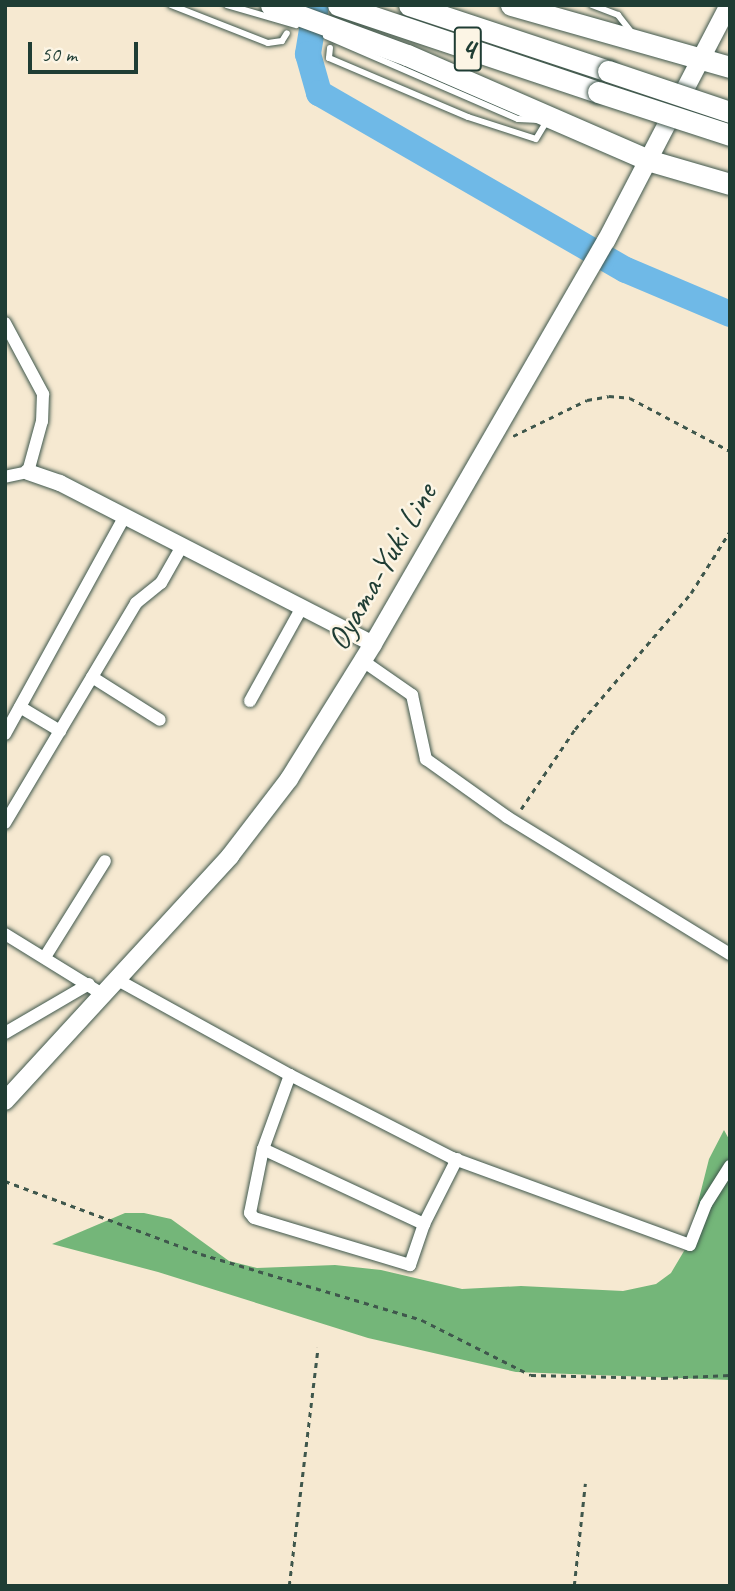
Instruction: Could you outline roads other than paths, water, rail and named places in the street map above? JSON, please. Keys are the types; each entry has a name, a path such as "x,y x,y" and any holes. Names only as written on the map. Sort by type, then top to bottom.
{"highway":[{"path":"271,5 295,25 326,32 550,117 650,161 730,184"},
{"name":"4","path":"338,5 730,135"},
{"name":"4","path":"409,5 730,112"},
{"path":"511,5 730,67"}],"main road":[{"name":"Oyama-Yuki Line","path":"5,1101 95,989 117,979 230,856 269,807 363,661 582,283 705,58 729,5"}],"street":[{"path":"5,323 43,394 42,421 28,472"},
{"path":"5,477 28,472 60,483 373,644"},
{"path":"5,734 125,516"},
{"path":"5,823 136,603 161,583 182,546"},
{"path":"250,701 302,607"},
{"path":"363,661 412,695 426,759 513,820 730,954"},
{"path":"92,677 160,720"},
{"path":"20,707 60,731"},
{"path":"46,957 105,861"},
{"path":"5,934 95,989"},
{"path":"117,979 290,1075 457,1159 690,1245 714,1187 730,1166"},
{"path":"5,1033 95,989"},
{"path":"290,1075 263,1149 250,1213 254,1218 410,1265 424,1224 457,1159"},
{"path":"263,1149 424,1224"}],"lane":[{"path":"171,5 268,43 282,41 295,25 228,5"},
{"path":"592,5 618,15 635,38"},
{"path":"330,48 329,58 468,117 536,139 550,117"}],"waterway":[{"path":"316,5 308,54 319,93 626,270 730,314"}]}
